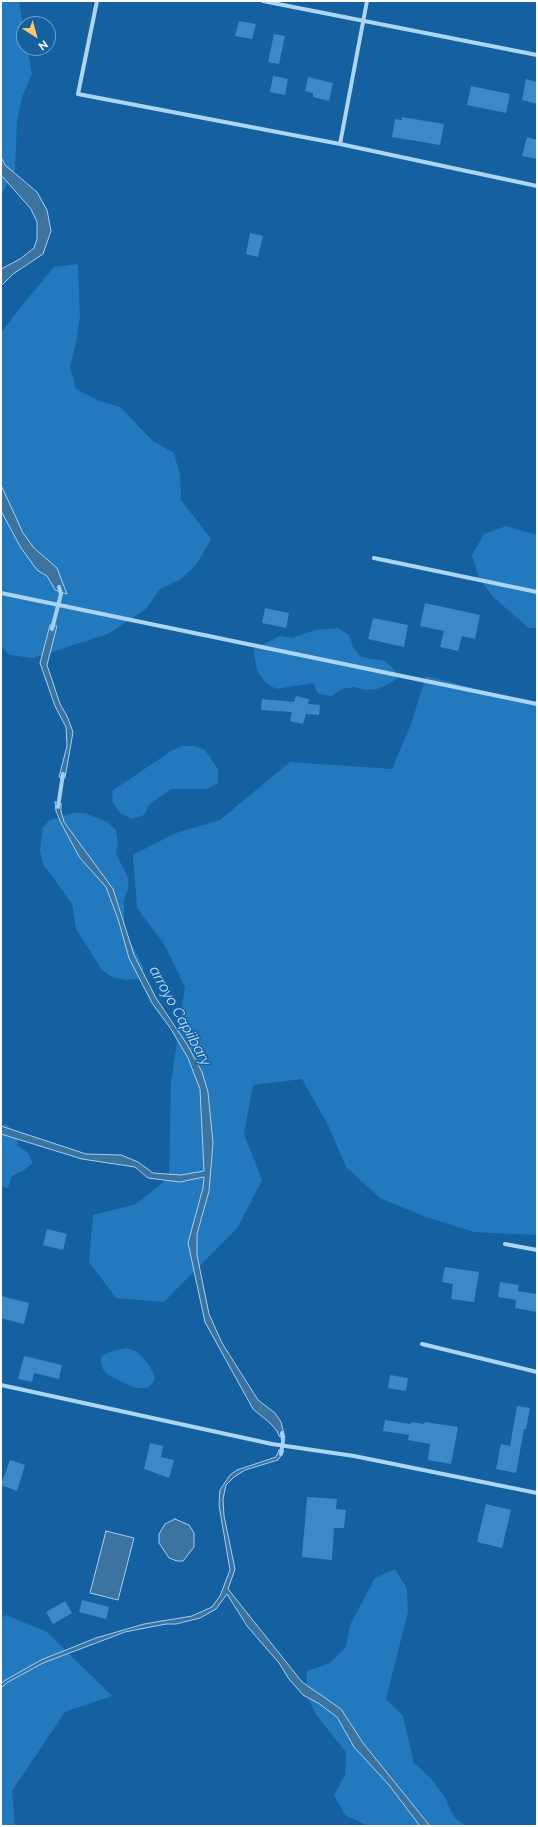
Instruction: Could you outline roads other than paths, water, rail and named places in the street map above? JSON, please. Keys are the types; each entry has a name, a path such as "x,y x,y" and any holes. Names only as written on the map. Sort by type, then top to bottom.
{"street":[{"path":"97,1 78,94 340,144 537,186"},
{"path":"263,1 537,55"},
{"path":"340,144 367,1"},
{"path":"374,558 537,592"},
{"path":"1,593 537,704"},
{"path":"504,1244 537,1250"},
{"path":"422,1344 537,1372"},
{"path":"1,1385 272,1444 354,1456 537,1494"}],"waterway":[{"name":"arroyo Capiibary","path":"52,629 61,594 59,587"},
{"name":"arroyo Capiibary","path":"58,807 63,774"},
{"name":"arroyo Capiibary","path":"281,1454 283,1441 282,1433"}]}
